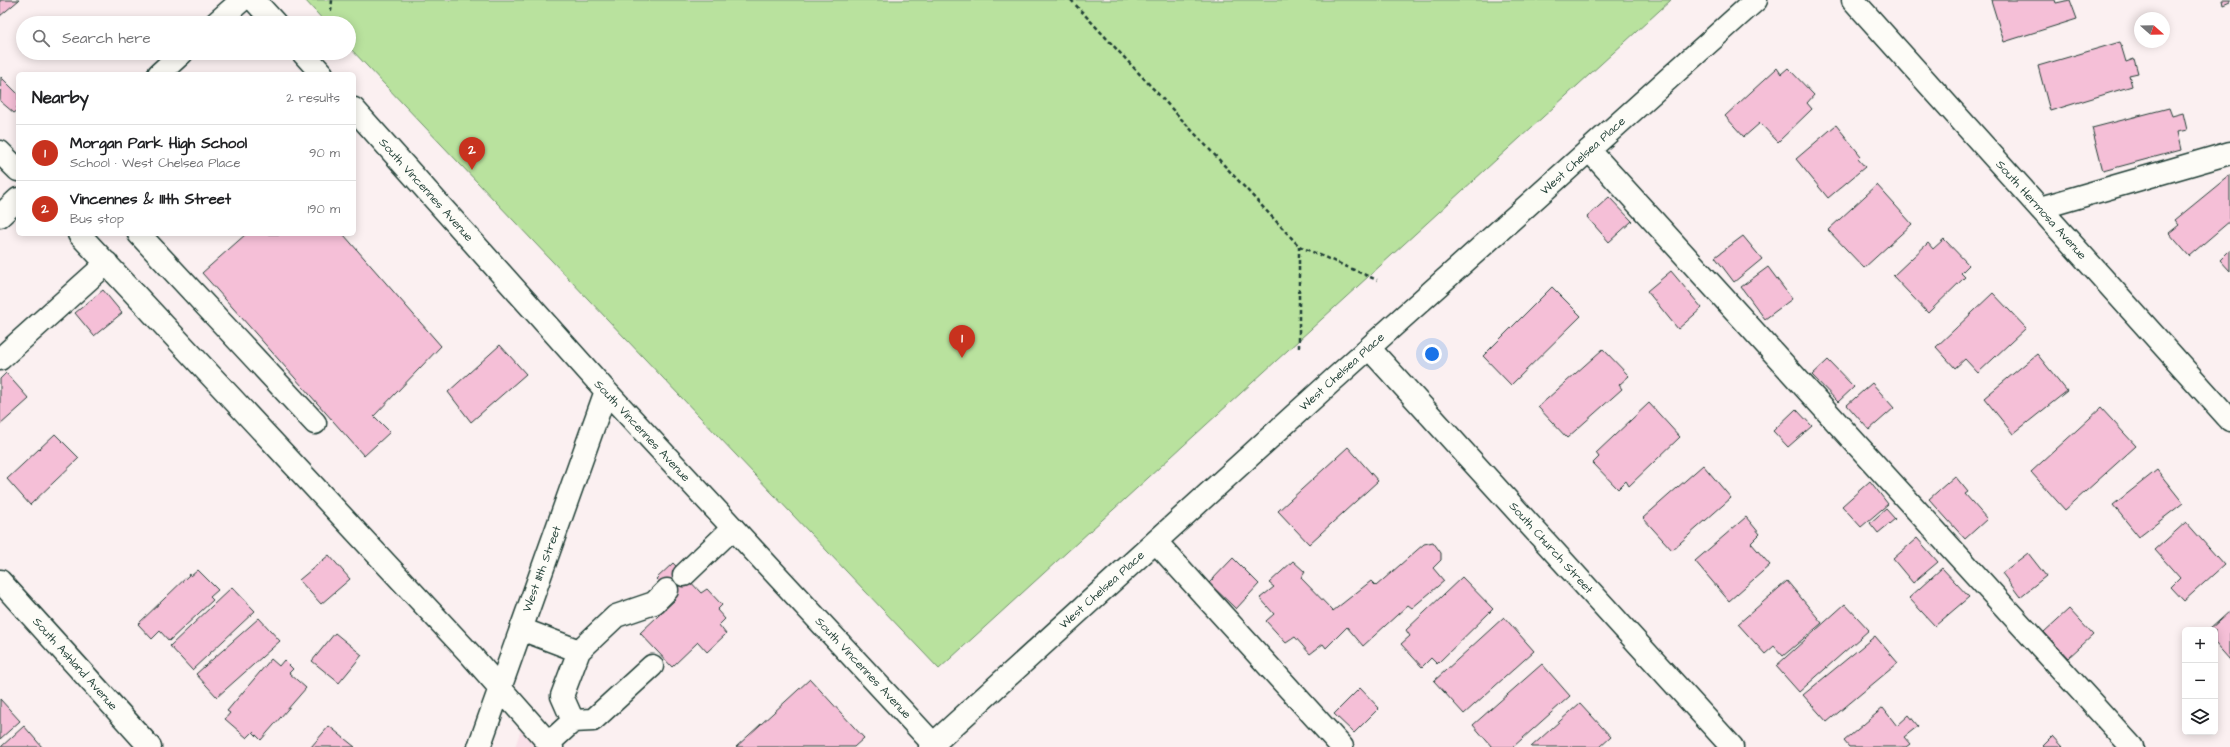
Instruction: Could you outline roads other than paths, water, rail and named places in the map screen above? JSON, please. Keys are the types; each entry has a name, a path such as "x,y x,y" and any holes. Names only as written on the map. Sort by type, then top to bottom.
{"street":[{"path":"224,16 242,0"},
{"path":"254,0 269,16"},
{"name":"West Chelsea Place","path":"933,746 1369,348 1756,0"},
{"name":"South Hermosa Avenue","path":"1853,0 2230,420"},
{"path":"161,72 174,60"},
{"path":"309,60 320,72"},
{"name":"South Vincennes Avenue","path":"356,111 606,391 933,746"},
{"path":"1589,150 2132,747"},
{"path":"0,152 16,168"},
{"path":"2040,208 2230,152"},
{"path":"0,216 16,202"},
{"path":"82,236 550,745 573,721 593,720 652,666"},
{"path":"146,237 315,423"},
{"path":"0,359 107,263"},
{"name":"South Church Street","path":"1369,348 1732,747"},
{"name":"West 111th Street","path":"479,747 606,391"},
{"path":"684,575 733,528"},
{"path":"1156,542 1342,747"},
{"name":"South Ashland Avenue","path":"0,581 150,747"},
{"path":"573,721 562,696 579,652 616,616 654,603 667,590"},
{"path":"521,630 579,652"}],"place":[{"name":"Vincennes & 111th Street","path":"472,170"},
{"name":"Morgan Park High School","path":"962,358"}]}
